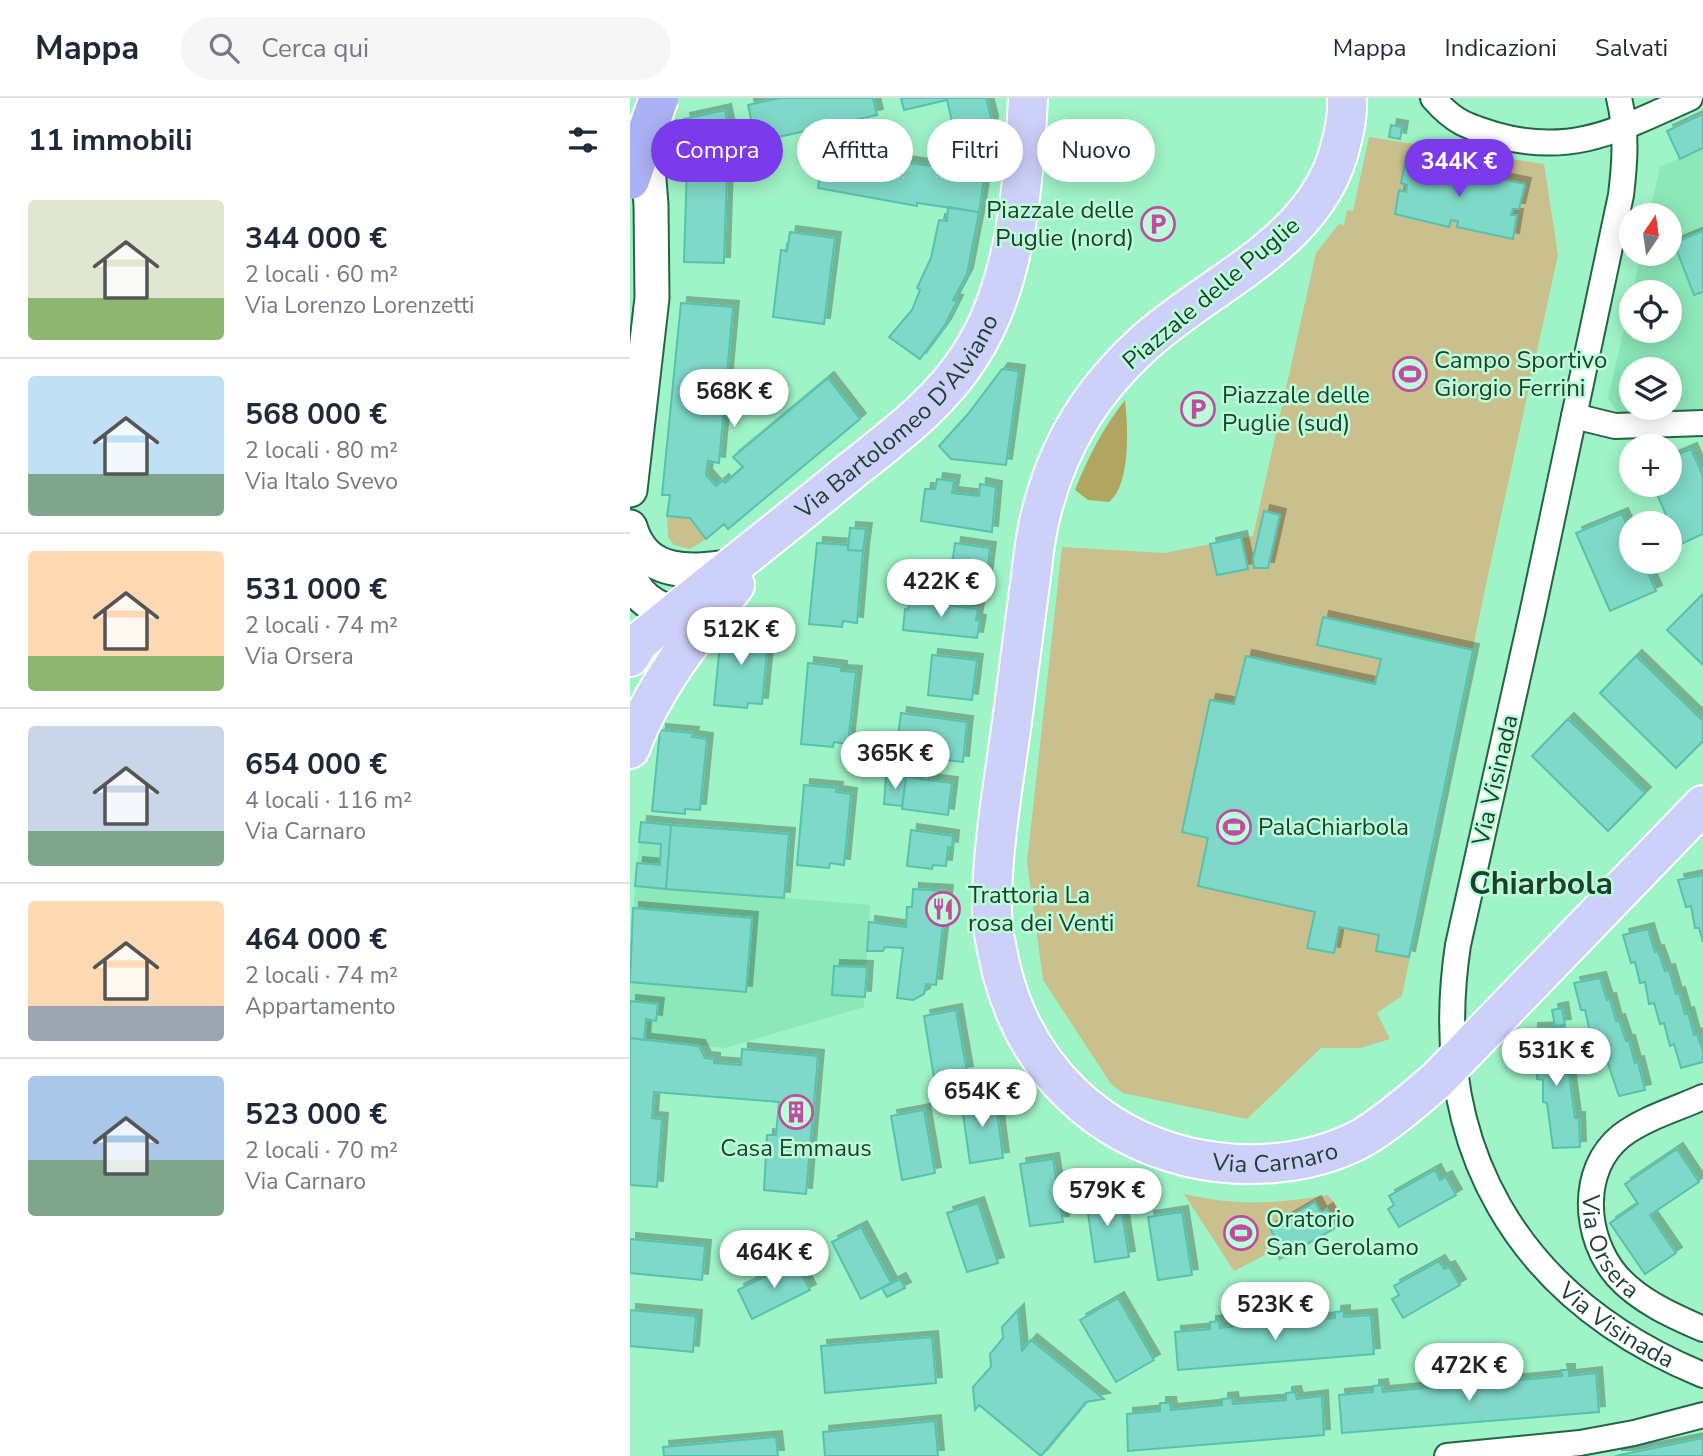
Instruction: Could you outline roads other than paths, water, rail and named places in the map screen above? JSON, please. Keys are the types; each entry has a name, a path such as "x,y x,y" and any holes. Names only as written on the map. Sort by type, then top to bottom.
{"highway":[{"path":"640,193 659,98"}],"main road":[{"path":"630,490 652,298 640,193 643,98"},
{"name":"Piazzale delle Puglie","path":"1039,520 1050,476 1065,444 1099,392 1146,341 1292,230 1315,205 1338,157 1348,109 1347,98"},
{"name":"Via Bartolomeo D'Alviano","path":"630,657 639,642 913,422 971,355 990,316 1011,252 1031,108"},
{"name":"Via Carnaro","path":"1039,520 995,845 992,902 997,948 1008,993 1028,1037 1052,1075 1076,1100 1104,1122 1138,1141 1170,1153 1239,1165 1303,1158 1331,1151 1361,1138 1399,1113 1436,1081 1703,805"},
{"path":"630,527 641,551 669,568 698,572 734,566"},
{"path":"630,749 640,722 673,666 778,532"},
{"path":"630,576 652,605 673,614 698,617 717,608"}],"street":[{"path":"1433,98 1449,117 1473,128 1511,139 1553,144 1592,138 1690,98"},
{"name":"Via Visinada","path":"1619,98 1625,126 1625,162 1620,195 1532,614 1458,945 1451,988 1451,1017 1459,1100 1475,1158 1514,1229 1535,1259 1584,1307 1623,1334 1664,1358 1703,1375"},
{"path":"1574,416 1615,426 1703,423"},
{"name":"Via Orsera","path":"1703,1097 1641,1124 1620,1137 1595,1174 1591,1212 1595,1234 1617,1275 1637,1294 1662,1310 1703,1329"},
{"path":"1455,1456 1580,1443 1634,1433 1703,1415"}],"place":[{"name":"Piazzale delle Puglie (nord)","path":"1158,224"},
{"name":"Campo Sportivo Giorgio Ferrini","path":"1410,374"},
{"name":"Piazzale delle Puglie (sud)","path":"1198,409"},
{"name":"PalaChiarbola","path":"1234,827"},
{"name":"Trattoria La rosa dei Venti","path":"943,909"},
{"name":"Casa Emmaus","path":"796,1112"},
{"name":"Oratorio San Gerolamo","path":"1241,1233"}],"district":[{"name":"Chiarbola","path":"1541,883"}]}
